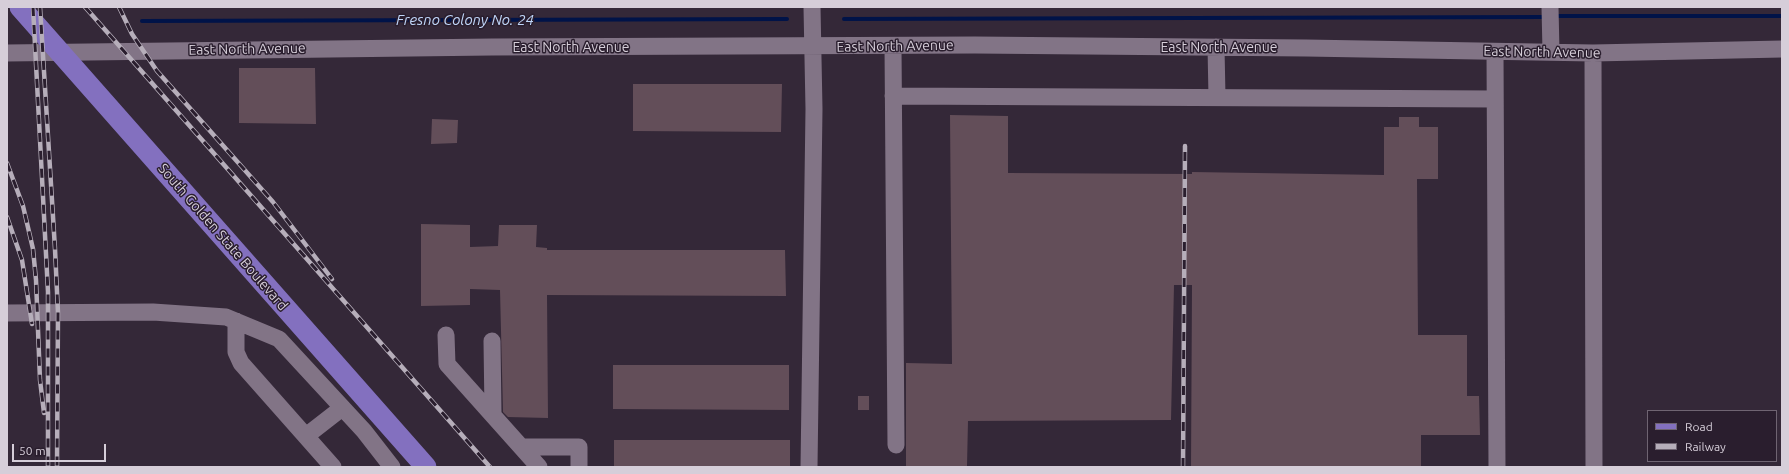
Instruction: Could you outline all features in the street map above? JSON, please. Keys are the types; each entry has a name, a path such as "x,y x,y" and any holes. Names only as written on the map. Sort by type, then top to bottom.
{"main road":[{"name":"South Golden State Boulevard","path":"20,7 426,467"}],"street":[{"path":"810,467 814,108 812,7"},
{"path":"1550,7 1551,52"},
{"path":"892,46 896,445"},
{"name":"East North Avenue","path":"7,53 476,47 892,46 1216,47 1593,53 1782,49"},
{"path":"1216,47 1217,97"},
{"path":"1495,52 1497,467"},
{"path":"1593,53 1594,467"},
{"path":"893,96 1495,99"},
{"path":"7,314 154,312 226,318 236,321 278,339 342,408 392,467"},
{"path":"236,321 236,352 241,362 333,467"},
{"path":"446,335 448,364 539,467"},
{"path":"492,341 492,413"},
{"path":"306,436 342,408"},
{"path":"521,447 579,447 579,467"}],"building":[{"path":"239,68 315,68 316,124 239,123"},
{"path":"633,84 782,84 781,132 633,131"},
{"path":"950,115 1008,116 1008,173 1192,174 1192,172 1384,175 1384,127 1399,127 1399,117 1419,117 1419,127 1438,127 1438,179 1417,179 1418,335 1467,335 1467,396 1479,396 1480,435 1421,435 1421,467 1191,467 1192,285 1174,285 1171,420 968,421 967,466 906,467 906,363 952,364"},
{"path":"432,119 458,120 457,143 431,144"},
{"path":"421,224 470,225 470,247 498,246 499,225 537,225 536,247 547,248 547,250 785,250 786,296 547,295 548,418 508,417 503,412 500,290 470,289 470,305 421,306"},
{"path":"613,365 789,365 789,410 613,409"},
{"path":"858,396 869,396 869,410 858,410"},
{"path":"614,440 790,440 790,467 614,467"}],"waterway":[{"name":"Fresno Colony No. 24","path":"1554,16 1782,16"},
{"name":"Fresno Colony No. 24","path":"844,19 1543,17"},
{"name":"Fresno Colony No. 24","path":"142,21 787,19"}],"railway":[{"path":"33,7 48,292 48,467"},
{"path":"40,7 58,313 57,467"},
{"path":"85,7 490,467"},
{"path":"119,7 132,34 157,71 273,202 332,279"},
{"path":"1183,467 1185,146"},
{"path":"7,163 23,206 33,249 36,280 40,380 44,413"},
{"path":"7,217 22,260 32,324"}]}
